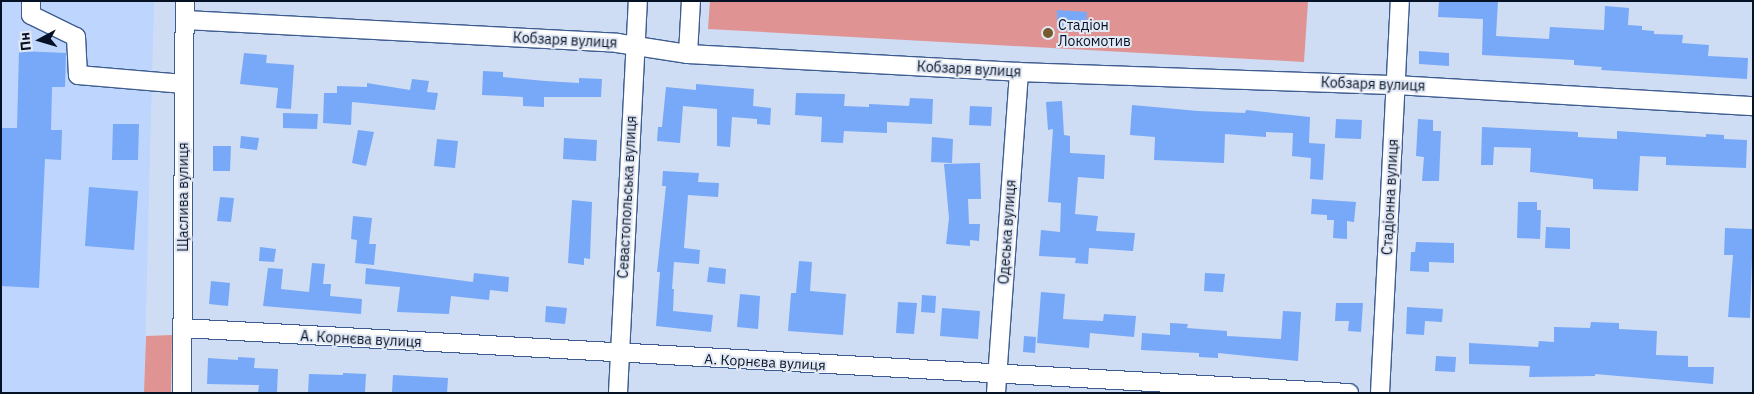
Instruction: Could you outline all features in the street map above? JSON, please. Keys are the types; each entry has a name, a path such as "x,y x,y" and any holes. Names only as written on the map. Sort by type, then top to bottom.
{"street":[{"path":"31,1 31,15 76,37 78,75 184,84"},
{"name":"Щаслива вулиця","path":"182,393 185,1"},
{"name":"Севастопольська вулиця","path":"618,393 638,1"},
{"path":"688,54 691,1"},
{"name":"Стадіонна вулиця","path":"1380,393 1400,1"},
{"name":"Кобзаря вулиця","path":"185,20 635,45 688,54 1019,72 1396,85 1753,106"},
{"name":"Одеська вулиця","path":"996,393 1019,72"},
{"name":"А. Корнєва вулиця","path":"182,328 620,354 1348,393"}],"shaded area":[{"path":"1,1 154,1 144,393 1,393"},
{"name":"Стадіон Локомотив","path":"710,1 1308,1 1304,62 708,29"},
{"path":"172,335 171,393 144,393 146,336"}],"building":[{"path":"1439,1 1498,1 1496,36 1549,39 1550,27 1604,30 1605,6 1629,8 1628,25 1642,26 1642,30 1654,31 1654,34 1683,35 1682,43 1709,45 1708,56 1748,58 1747,79 1601,70 1602,67 1574,65 1574,60 1482,55 1483,19 1438,17"},
{"path":"1057,10 1087,12 1086,32 1057,30"},
{"path":"19,51 66,53 65,87 52,87 51,130 62,130 61,160 45,159 39,288 1,286 1,128 17,128"},
{"path":"1419,51 1449,53 1449,66 1419,64"},
{"path":"244,53 267,55 266,63 294,65 291,109 276,108 278,88 240,84"},
{"path":"483,71 503,72 503,77 545,81 579,83 579,78 602,79 601,97 544,97 544,107 523,106 523,97 482,95"},
{"path":"412,79 429,81 427,92 438,93 435,110 352,102 351,125 323,123 324,93 337,93 337,86 367,87 367,83 410,90"},
{"path":"696,84 754,89 753,106 771,108 770,125 757,124 757,119 732,117 730,147 717,146 717,109 683,106 680,143 657,141 658,127 662,127 666,87 696,90"},
{"path":"796,93 845,94 844,106 869,107 869,104 909,106 910,98 933,99 932,124 887,122 887,133 844,131 843,143 821,142 822,117 795,115"},
{"path":"1062,101 1064,135 1070,136 1070,153 1105,155 1104,179 1078,177 1075,214 1098,216 1096,231 1135,233 1133,251 1089,248 1088,264 1075,263 1076,258 1039,256 1041,230 1060,232 1061,203 1048,202 1053,129 1048,130 1046,102"},
{"path":"1132,105 1198,111 1245,113 1246,110 1310,117 1309,143 1325,144 1323,180 1310,179 1311,158 1292,156 1293,133 1266,132 1266,137 1225,134 1224,163 1154,160 1155,137 1130,135"},
{"path":"970,106 992,107 991,126 969,125"},
{"path":"283,113 318,114 317,129 283,128"},
{"path":"1336,119 1362,120 1361,139 1335,138"},
{"path":"1418,119 1433,120 1433,131 1441,131 1439,181 1422,181 1424,157 1416,156"},
{"path":"113,124 139,124 138,160 112,160"},
{"path":"1482,127 1578,132 1578,137 1617,139 1617,131 1706,137 1706,134 1724,135 1724,139 1747,140 1746,168 1666,165 1666,157 1640,156 1638,191 1593,189 1593,179 1530,172 1531,148 1494,147 1493,165 1481,165"},
{"path":"358,130 374,132 366,166 352,163"},
{"path":"241,136 259,138 257,150 240,148"},
{"path":"932,137 953,139 952,163 931,162"},
{"path":"564,138 597,140 596,161 563,159"},
{"path":"437,139 458,141 455,168 434,166"},
{"path":"213,146 231,146 230,171 213,171"},
{"path":"980,163 981,199 968,199 969,224 980,224 979,241 970,240 970,246 946,244 949,218 944,164"},
{"path":"663,171 699,173 698,182 719,183 718,197 688,195 684,248 700,250 699,264 674,262 672,289 674,289 673,311 713,315 711,332 656,326 660,272 657,272 666,186 662,186"},
{"path":"89,187 138,191 134,250 85,246"},
{"path":"220,197 234,198 231,222 217,221"},
{"path":"1312,199 1356,202 1354,222 1347,221 1347,239 1333,238 1334,220 1327,220 1327,215 1311,214"},
{"path":"572,200 592,202 590,259 584,258 584,265 568,263"},
{"path":"1518,202 1537,202 1537,210 1541,210 1540,239 1517,238"},
{"path":"353,216 372,218 369,244 376,244 374,265 355,263 357,240 351,239"},
{"path":"1546,227 1570,228 1570,249 1545,248"},
{"path":"1725,228 1753,229 1750,318 1728,317 1733,255 1724,255"},
{"path":"1416,242 1454,243 1454,263 1429,262 1429,272 1410,271 1411,252 1415,252"},
{"path":"260,247 276,249 274,262 259,261"},
{"path":"799,261 812,262 810,291 846,294 843,335 788,331 791,293 796,293"},
{"path":"312,263 325,264 323,284 331,284 330,296 362,299 361,314 263,306 268,268 283,269 281,289 309,292"},
{"path":"709,267 726,269 725,284 707,282"},
{"path":"366,268 473,282 474,273 509,277 508,292 490,290 489,300 451,296 449,314 397,312 400,287 365,284"},
{"path":"1205,273 1225,274 1223,292 1204,291"},
{"path":"211,281 230,283 228,306 209,304"},
{"path":"1041,292 1065,294 1063,319 1103,321 1104,314 1136,316 1134,337 1090,333 1089,348 1037,343"},
{"path":"740,294 760,296 758,329 737,327"},
{"path":"922,295 936,296 935,313 921,312"},
{"path":"898,302 917,303 914,334 896,333"},
{"path":"1336,303 1363,303 1361,332 1348,331 1349,321 1335,321"},
{"path":"546,306 567,308 565,324 545,322"},
{"path":"1407,307 1443,309 1442,322 1425,321 1424,335 1406,334"},
{"path":"942,308 980,311 978,339 940,336"},
{"path":"1283,311 1301,312 1298,361 1218,353 1218,358 1199,357 1199,353 1141,350 1142,333 1170,335 1170,323 1188,324 1187,328 1227,331 1227,336 1281,339"},
{"path":"1591,322 1619,323 1619,329 1657,331 1656,355 1688,356 1688,367 1714,367 1713,384 1595,374 1595,376 1529,377 1530,366 1469,364 1469,343 1538,347 1539,341 1554,342 1554,327 1590,328"},
{"path":"1024,336 1036,337 1035,353 1023,352"},
{"path":"1436,356 1456,357 1455,372 1435,371"},
{"path":"238,357 255,358 254,368 278,369 277,393 258,393 259,385 207,384 208,358 238,360"},
{"path":"343,373 366,374 365,393 308,393 309,374 343,375"},
{"path":"393,375 448,378 447,393 392,392"}],"place":[{"name":"Стадіон Локомотив","path":"1048,33"}]}
